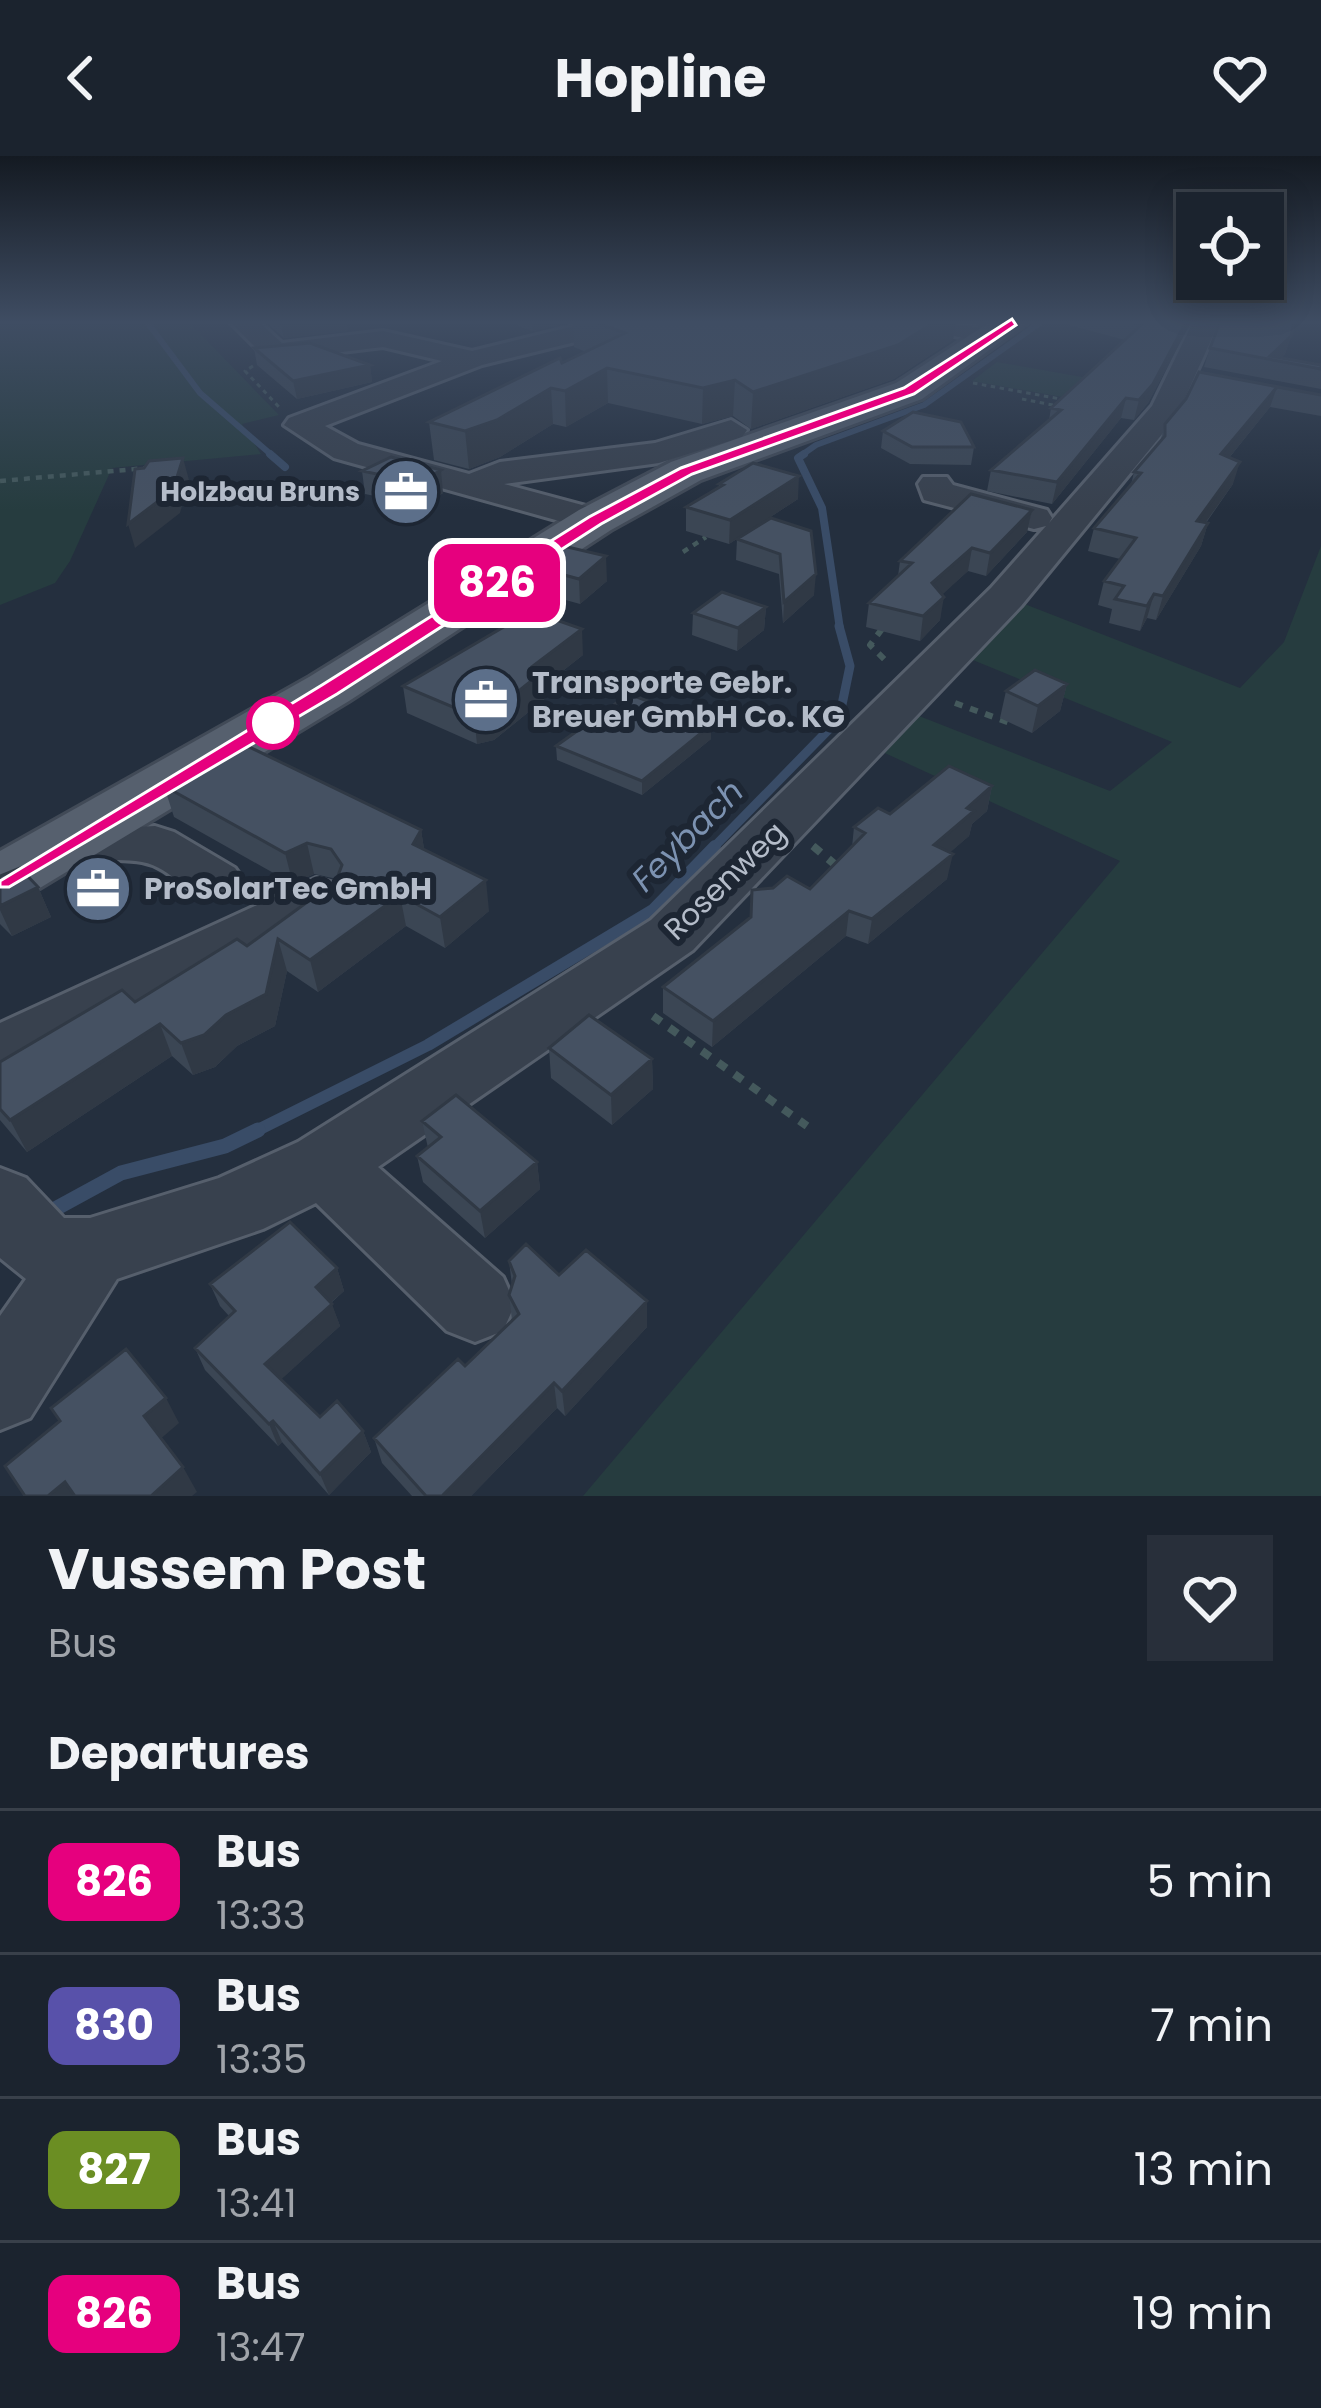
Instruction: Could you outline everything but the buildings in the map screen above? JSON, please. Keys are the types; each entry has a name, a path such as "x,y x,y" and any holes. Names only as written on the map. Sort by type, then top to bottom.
{"main road":[{"path":"0,881 329,689 595,520 686,471 916,385"}],"street":[{"path":"300,425 405,385"},
{"name":"Rosenweg","path":"32,1225 236,1206 324,1164 672,935 1006,597 1191,385"},
{"path":"300,425 346,451 595,520"},
{"path":"472,486 500,472 659,453 716,427"},
{"path":"935,484 937,492 954,499 1066,525"},
{"path":"85,832 112,846 155,844 215,880"},
{"path":"0,1052 316,898"},
{"path":"324,1164 475,1304"},
{"path":"0,1388 32,1225"}],"path":[{"path":"259,385 300,425"},
{"path":"986,385 1074,401 1059,416"},
{"path":"1029,393 1020,400 1067,408"},
{"path":"0,482 163,466"},
{"path":"683,552 706,537"},
{"path":"939,696 1010,723"},
{"path":"810,837 819,855 847,873"},
{"path":"652,1016 807,1126"}],"green space":[{"path":"0,385 250,385 279,415 242,424 261,454 112,468 70,561 55,583 0,605"},
{"path":"992,385 1107,385 1090,402"},
{"path":"1321,546 1321,1496 583,1496 1120,861 876,749 914,714 1110,791 1172,742 968,658 1022,603 1240,688 1284,642"}],"waterway":[{"path":"194,385 274,457"},
{"name":"Feybach","path":"799,457 816,445 924,405 953,385"},
{"path":"270,454 285,467"},
{"name":"Feybach","path":"804,454 798,458 822,508 840,629"},
{"name":"Feybach","path":"712,849 839,719 850,666 839,626"},
{"name":"Feybach","path":"258,1130 428,1045 653,910 715,846"},
{"name":"Feybach","path":"44,1215 121,1173 225,1146 258,1130"},
{"name":"Feybach","path":"252,1133 258,1130"}],"bus line":[{"name":"826","path":"0,881 259,732 595,520 686,471 920,385"}],"place":[{"name":"Holzbau Bruns","path":"406,492"},
{"name":"Transporte Gebr. Breuer GmbH Co. KG","path":"486,700"},
{"name":"ProSolarTec GmbH","path":"98,889"}]}
